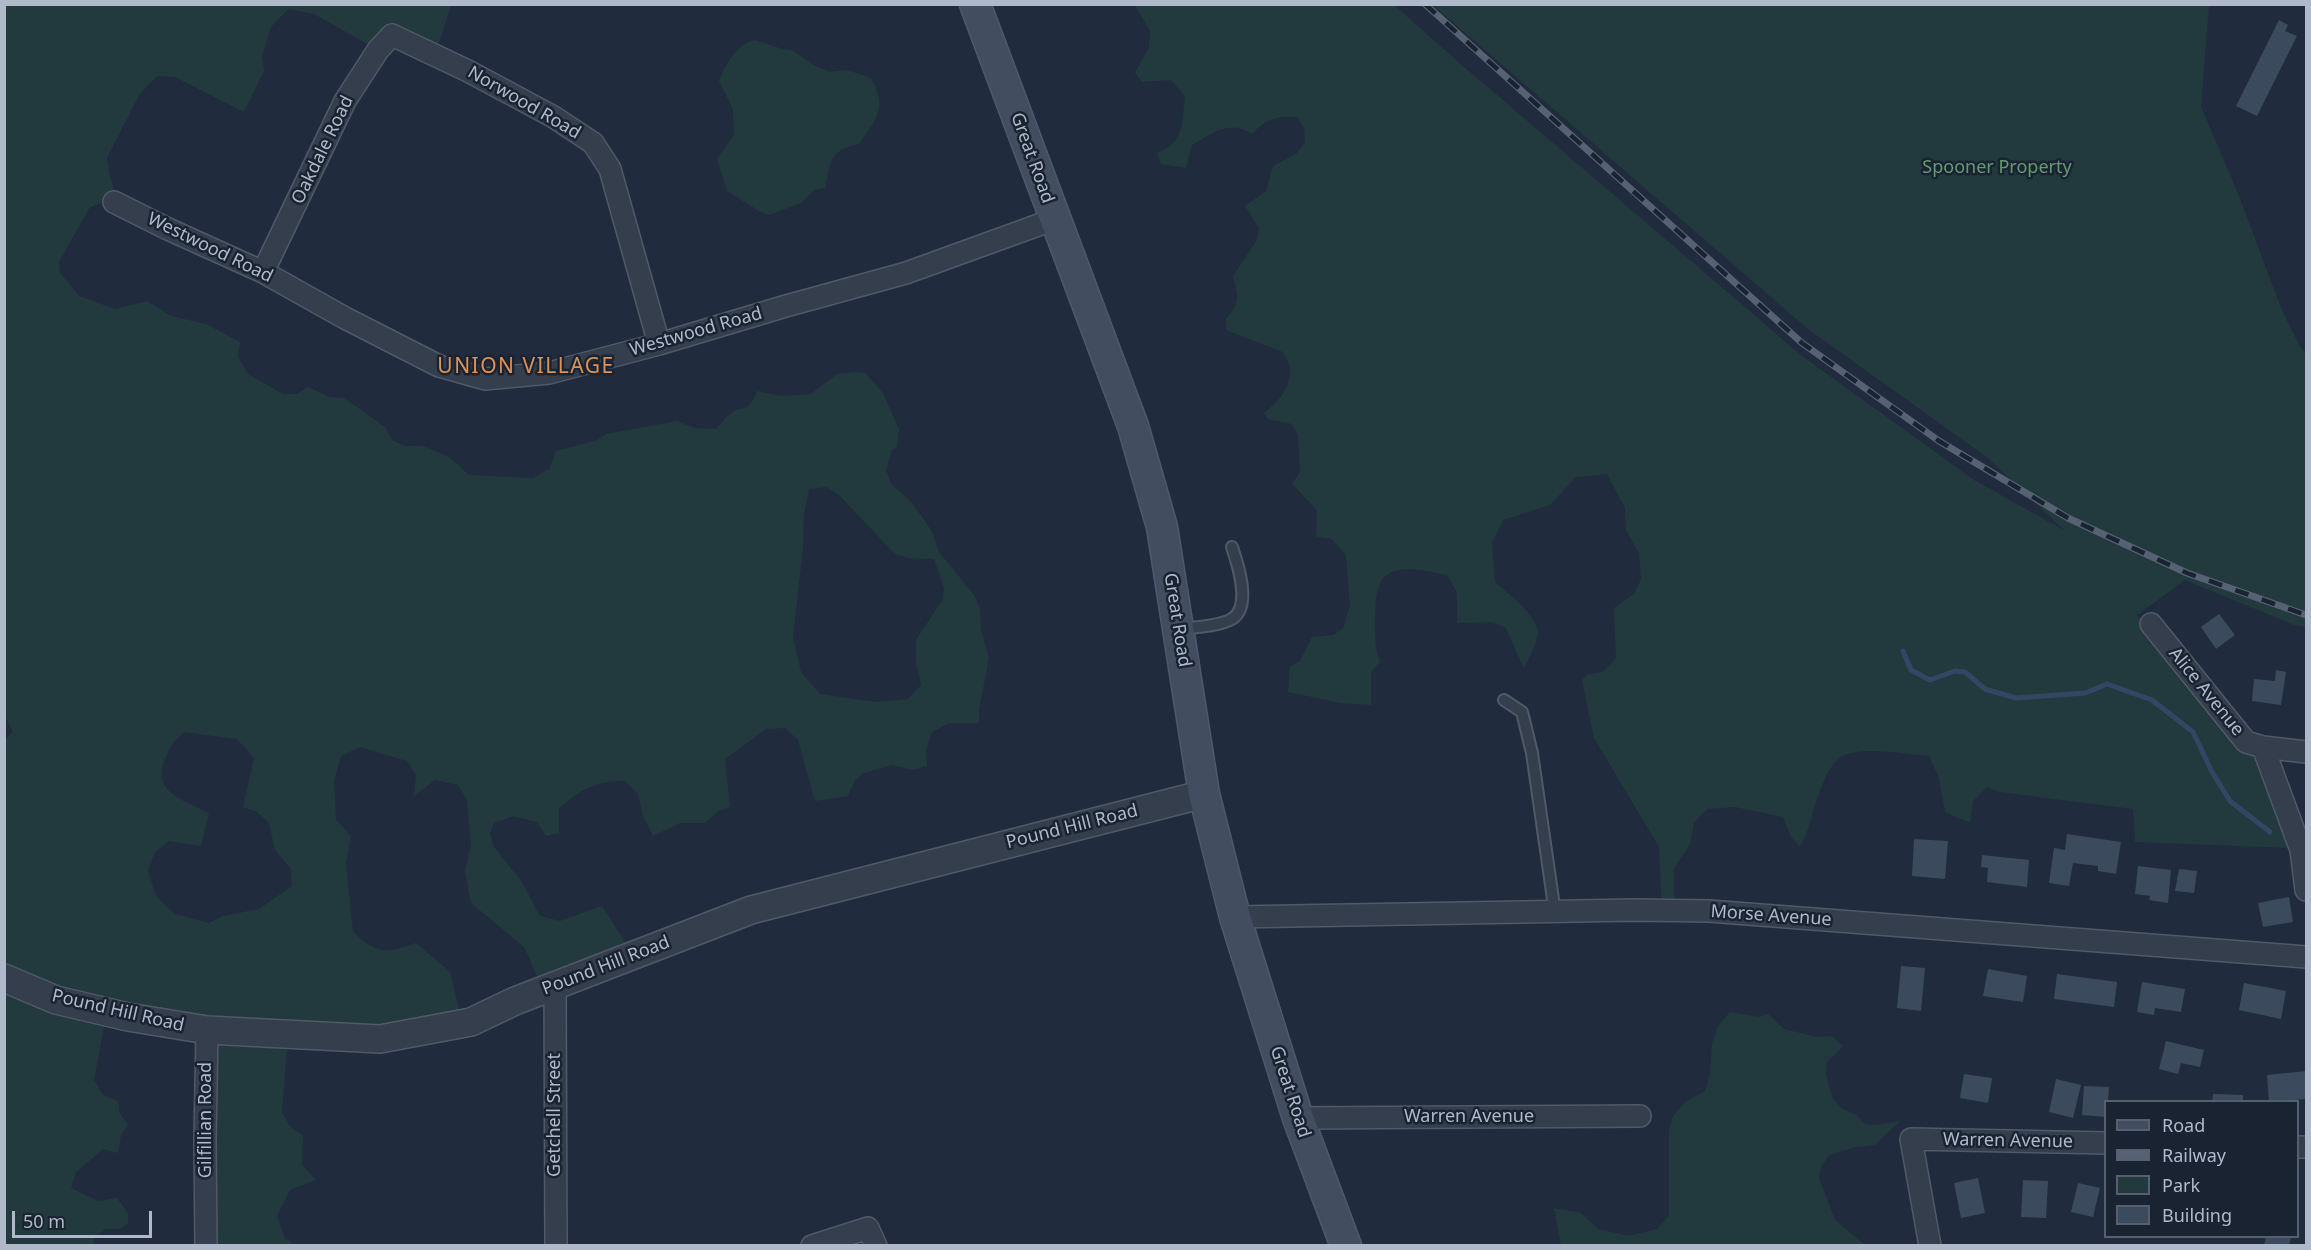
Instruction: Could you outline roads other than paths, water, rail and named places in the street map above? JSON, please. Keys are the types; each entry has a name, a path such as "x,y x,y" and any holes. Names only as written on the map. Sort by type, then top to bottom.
{"main road":[{"name":"Great Road","path":"975,4 1133,426 1162,527 1204,794 1234,917 1298,1118 1346,1245"}],"street":[{"name":"Oakdale Road","path":"263,272 345,101 378,50 392,35"},
{"name":"Norwood Road","path":"392,35 478,76 552,116 593,143 610,169 659,344"},
{"name":"Westwood Road","path":"114,202 263,272 345,318 439,366 485,379 549,373 659,344 906,273 1055,219"},
{"name":"Alice Avenue","path":"2151,624 2246,742 2263,747 2301,850 2307,890"},
{"path":"2263,747 2307,753"},
{"name":"Pound Hill Road","path":"4,978 56,1000 128,1017 207,1030 380,1039 471,1022 555,985 751,910 1204,794"},
{"name":"Morse Avenue","path":"1234,917 1635,910 1709,911 2307,957"},
{"name":"Getchell Street","path":"555,985 556,1245"},
{"name":"Gilfillian Road","path":"206,1245 207,1030"},
{"name":"Warren Avenue","path":"1298,1118 1640,1116"},
{"name":"Warren Avenue","path":"1930,1245 1911,1139 2104,1143"},
{"path":"812,1245 872,1237"}],"lane":[{"path":"1179,629 1223,623 1232,620 1236,615 1243,595 1238,565 1232,547"},
{"path":"1504,700 1522,712 1532,753 1555,913"}],"waterway":[{"path":"1903,651 1911,670 1930,680 1955,671 1965,672 1985,689 2016,698 2085,693 2107,684 2152,700 2193,732 2212,772 2230,801 2270,832"}],"railway":[{"path":"1425,4 1802,343 1939,441 2068,518 2187,573 2306,615"}],"district":[{"name":"UNION VILLAGE","path":"526,367"}],"park label":[{"name":"Spooner Property","path":"1997,168"}]}
